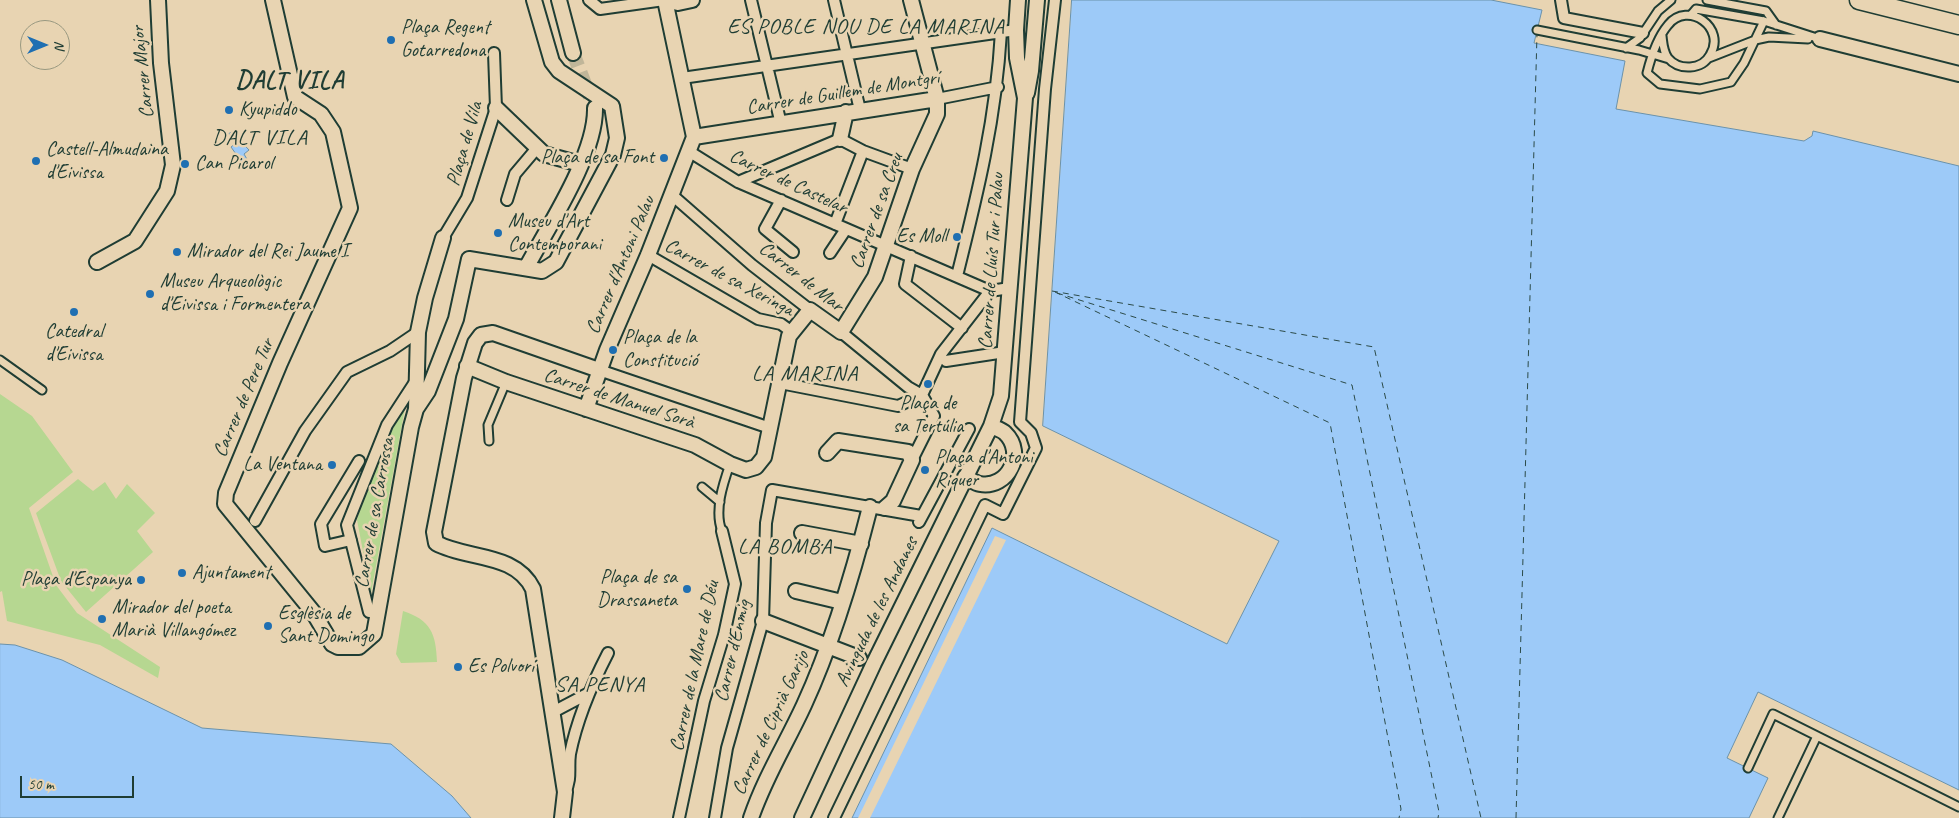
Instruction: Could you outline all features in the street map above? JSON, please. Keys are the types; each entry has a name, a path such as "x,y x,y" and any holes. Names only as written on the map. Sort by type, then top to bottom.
{"street":[{"name":"Carrer Major","path":"97,262 135,240 167,191 173,165 161,63 158,0"},
{"name":"Carrer de Pere Tur","path":"273,0 295,97 320,114 333,132 350,208 280,363 226,493 225,504 313,612 332,644 338,647 359,647"},
{"path":"416,409 428,391 456,319 469,259 542,271 556,262 613,156 617,138 612,106 559,71 552,62 534,0"},
{"path":"559,0 573,53"},
{"path":"589,0 600,9 665,0 678,3 692,0"},
{"path":"665,0 694,137"},
{"path":"751,0 781,124"},
{"path":"834,0 860,110"},
{"path":"911,0 937,99"},
{"name":"Carrer de Lluís Tur i Palau","path":"1018,0 1017,58 1025,98"},
{"path":"1022,0 1027,2 1032,0"},
{"name":"Carrer de Lluís Tur i Palau","path":"992,426 1001,396 1025,98 1031,72 1037,0"},
{"path":"834,818 985,505 1003,514 1036,448 1031,433 1020,422 1045,89 1055,0"},
{"path":"1561,0 1564,18 1643,34"},
{"path":"1859,0 1959,25"},
{"path":"682,78 767,64 1016,30 1025,24 1030,24 1034,30"},
{"name":"Carrer de Lluís Tur i Palau","path":"990,291 957,276 985,162 998,87 1001,32"},
{"path":"1820,39 1959,74"},
{"name":"Plaça de Vila","path":"442,238 467,198 496,108 494,53"},
{"name":"Carrer de Guillem de Montgrí","path":"694,137 937,99 998,87"},
{"name":"Carrer de sa Creu","path":"841,332 875,277 912,169 937,114 937,99"},
{"path":"496,108 544,154 580,164"},
{"path":"526,268 580,164 595,123 595,108"},
{"path":"840,139 846,112"},
{"name":"Carrer d'Antoni Palau","path":"586,409 600,370 690,152 694,137"},
{"path":"840,139 863,151 912,169"},
{"path":"738,182 840,139"},
{"path":"507,200 515,174 537,148"},
{"path":"835,224 863,151"},
{"name":"Carrer de Castelar","path":"690,152 738,182 957,276"},
{"name":"Carrer de Mar","path":"672,196 752,265 841,332 908,387 922,395"},
{"path":"781,200 766,230 793,252"},
{"path":"830,253 846,229"},
{"path":"416,409 417,312 442,238"},
{"name":"Carrer de sa Xeringa","path":"648,255 758,319 781,324 792,332"},
{"path":"910,256 905,284 962,328"},
{"path":"780,382 898,406 922,395 962,328 990,291 1010,288"},
{"path":"562,818 565,792 533,589 528,577 512,567 477,554 450,550 436,543 434,532 436,514 467,366 475,342 481,335 493,333 770,428 789,336 810,310"},
{"path":"255,521 305,430 347,372 418,332"},
{"path":"944,357 1005,352"},
{"name":"Carrer de Manuel Sorà","path":"467,366 506,382 695,445 730,464 746,470 756,467 764,457 770,428"},
{"name":"Carrer de sa Carrossa","path":"369,612 347,525 387,425 404,396 416,382"},
{"path":"886,508 893,501 910,456 934,416 922,395"},
{"name":"Carrer de sa Carrossa","path":"359,647 374,634 416,409"},
{"path":"965,477 979,484 994,483 1007,475 1014,461 1014,446 1005,433 992,426"},
{"name":"Avinguda de les Andanes","path":"802,818 874,663 992,426"},
{"path":"870,507 886,508 922,521 969,429"},
{"path":"827,453 838,441 910,456"},
{"path":"351,540 325,546 321,524 359,461"},
{"name":"Carrer d'Enmig","path":"715,818 727,748 763,621 766,524 772,490 870,507"},
{"name":"Carrer de Ciprià Garijo","path":"751,818 762,784 804,704 829,645 861,544 870,507"},
{"name":"Carrer de la Mare de Déu","path":"679,818 704,701 724,635 735,584 722,531"},
{"path":"802,533 861,544"},
{"path":"796,591 842,602"},
{"path":"763,621 859,658"},
{"path":"565,792 570,782 570,755 589,693 608,653"},
{"path":"553,712 589,693"}],"lane":[{"path":"1626,48 1643,34 1658,10 1671,0"},
{"path":"1707,0 1766,11 1776,25"},
{"path":"1764,21 1744,63 1730,82 1700,89 1660,84 1647,73 1652,54 1668,24 1678,16 1691,14 1696,9 1764,21 1820,39"},
{"path":"1691,14 1708,23 1713,31 1715,40 1709,58"},
{"path":"1537,30 1626,48 1669,59"},
{"path":"1662,36 1663,49 1669,59 1678,66 1689,68 1700,65 1709,58 1755,40 1770,38 1820,39"},
{"path":"0,360 42,390"},
{"path":"489,441 488,425 506,382"},
{"name":"Carrer de la Mare de Déu","path":"722,531 718,521 720,502 730,464"},
{"path":"702,486 720,502"},
{"path":"1748,768 1773,714 1959,807"},
{"path":"1778,818 1817,736"}],"green space":[{"path":"0,394 32,416 73,472 29,508 56,585 77,613 160,667 158,678 100,645 7,621 2,591 0,592"},
{"path":"405,408 371,593 357,520 368,480 386,440"},
{"path":"78,479 93,491 105,482 116,499 127,484 155,513 137,531 153,552 86,612 61,581 36,513"},
{"path":"403,611 420,619 430,629 435,643 437,662 401,663 396,654"}],"water":[{"path":"1072,0 1491,0 1542,10 1534,43 1625,61 1616,109 1804,141 1812,136 1813,131 1959,166 1959,790 1758,692 1727,758 1768,778 1749,818 852,818 992,528 1227,644 1279,541 1043,426"},
{"path":"232,132 249,150 244,154 248,161 243,164 231,147 236,143 229,134"},
{"path":"0,644 15,645 62,660 202,728 391,744 452,796 471,818 0,818"}],"pier":[{"path":"995,536 1006,540 870,818 858,818"}],"ferry route":[{"path":"1516,818 1537,34"},
{"path":"1052,291 1374,347 1481,818"},
{"path":"1055,292 1330,423 1401,809 1399,818"},
{"path":"1057,293 1352,385 1439,812 1438,818"}],"tunnel":[{"path":"573,53 590,97"}],"place":[{"name":"Plaça Regent Gotarredona","path":"391,40"},
{"name":"Kyupiddo","path":"229,110"},
{"name":"Plaça de sa Font","path":"664,158"},
{"name":"Castell-Almudaina d'Eivissa","path":"36,161"},
{"name":"Can Picarol","path":"185,164"},
{"name":"Museu d'Art Contemporani","path":"498,233"},
{"name":"Es Moll","path":"957,237"},
{"name":"Mirador del Rei Jaume I","path":"177,252"},
{"name":"Museu Arqueològic d'Eivissa i Formentera","path":"150,294"},
{"name":"Catedral d'Eivissa","path":"74,312"},
{"name":"Plaça de la Constitució","path":"613,350"},
{"name":"Plaça de sa Tertúlia","path":"928,384"},
{"name":"La Ventana","path":"332,465"},
{"name":"Plaça d'Antoni Riquer","path":"925,470"},
{"name":"Ajuntament","path":"182,573"},
{"name":"Plaça d'Espanya","path":"141,580"},
{"name":"Plaça de sa Drassaneta","path":"687,589"},
{"name":"Mirador del poeta Marià Villangómez","path":"102,619"},
{"name":"Esglèsia de Sant Domingo","path":"268,626"},
{"name":"Es Polvorí","path":"458,667"}],"district":[{"name":"ES POBLE NOU DE LA MARINA","path":"866,27"},
{"name":"DALT VILA","path":"290,81"},
{"name":"DALT VILA","path":"260,138"},
{"name":"LA MARINA","path":"805,374"},
{"name":"LA BOMBA","path":"785,547"},
{"name":"SA PENYA","path":"600,685"}]}
